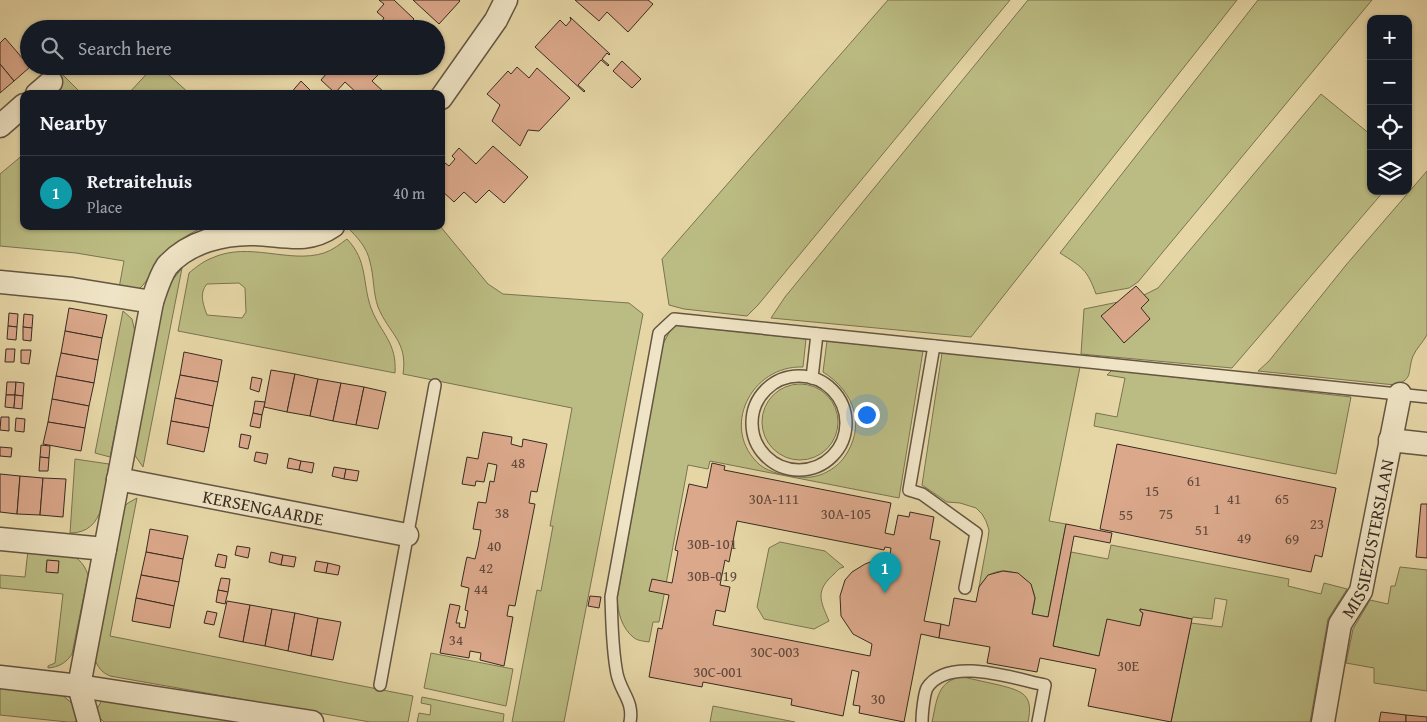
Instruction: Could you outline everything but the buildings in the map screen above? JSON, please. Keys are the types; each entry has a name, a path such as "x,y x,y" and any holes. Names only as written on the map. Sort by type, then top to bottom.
{"street":[{"path":"445,92 496,20 506,0"},
{"path":"0,126 20,108"},
{"path":"89,722 79,686 152,302 166,267 181,254 208,240 227,236 256,234 308,238 325,230"},
{"path":"0,282 72,289 152,302"},
{"name":"MISSIEZUSTERSLAAN","path":"1323,722 1340,624 1361,591 1400,394"},
{"name":"MISSIEZUSTERSLAAN","path":"1390,440 1427,444"},
{"name":"KERSENGAARDE","path":"118,479 407,534"},
{"path":"0,539 105,549"},
{"path":"0,677 79,686 312,722"}],"lane":[{"path":"630,722 632,711 618,677 612,640 611,597 659,333 674,319 1427,397"},
{"path":"812,378 817,334"},
{"path":"934,346 909,490 922,494 976,532 964,588"},
{"path":"802,376 812,378 827,385 837,395 843,407 846,420 845,434 840,446 832,457 821,465 808,470 795,471 782,468 760,452 754,440 751,427 752,413 761,395 776,382 789,377 802,376"},
{"path":"380,685 436,385"},
{"path":"922,722 927,689 934,680 945,674 962,670 1045,685 1038,722"}],"green space":[{"path":"888,0 1010,0 747,316 684,309 669,305 662,259"},
{"path":"1028,0 1237,0 971,337 771,318 785,297"},
{"path":"1258,0 1372,0 1138,282 1129,288 1096,294 1090,279 1083,269 1060,253"},
{"path":"46,75 63,75 78,90 59,90"},
{"path":"146,75 169,75 186,90 132,90"},
{"path":"1321,94 1367,132 1367,195 1381,195 1232,368 1081,354 1084,309 1138,298 1158,288"},
{"path":"20,157 20,230 198,230 174,245 157,263 146,282 136,291 119,288 124,261 76,253 0,246 0,174"},
{"path":"1427,171 1427,335 1413,356 1409,374 1405,380 1395,385 1258,371 1269,361 1346,265 1406,195 1412,195 1412,188"},
{"path":"350,230 443,230 488,284 503,294 629,303 643,314 564,722 512,722 537,590 541,591 553,526 550,526 572,408 403,374 403,353 378,307 367,252"},
{"path":"347,239 354,247 364,272 371,308 394,353 395,373 178,331 189,273 206,261 226,253 240,252 311,256 327,252","holes":["239,283 245,288 246,312 242,318 207,315 202,295 207,284"]},
{"path":"182,268 143,467 134,454 161,304 171,282"},
{"path":"123,311 132,319 135,332 110,457 95,453"},
{"path":"673,325 806,339 803,367 785,369 769,376 756,388 747,402 742,418 742,434 748,450 760,465 774,472 795,477 818,476 834,468 843,459 854,435 856,423 850,400 834,380 823,372 827,341 923,351 899,498 710,461 708,469 688,465 659,622 653,622 649,642 635,638 623,625 617,599 663,344"},
{"path":"942,353 1080,367 1049,521 1066,524 1048,617 1032,614 1035,598 1033,591 1029,584 1018,574 1004,571 996,572 989,575 979,587 989,530 986,521 976,508 960,503 947,502 922,485"},
{"path":"1112,370 1351,397 1336,474 1094,426 1096,413 1117,417 1125,378 1107,375"},
{"path":"800,384 814,387 827,395 835,408 838,422 835,436 827,449 814,457 800,460 786,457 773,449 765,436 762,422 765,408 773,395 786,387"},
{"path":"75,459 109,464 104,498 97,519 91,526 82,531 70,533"},
{"path":"137,498 110,636 413,696 408,722 370,722 110,676 104,673 98,667 94,658 124,507"},
{"path":"780,542 825,551 844,567 839,569 828,580 822,591 823,607 829,621 814,629 764,619 757,607 769,548"},
{"path":"1111,545 1289,579 1288,586 1321,594 1324,583 1347,589 1328,619 1310,722 1171,722 1191,623 1222,627 1227,600 1215,598 1212,619 1193,617 1192,619 1140,609 1143,613 1140,626 1099,656 1053,646 1071,552 1108,559"},
{"path":"28,550 56,551 72,555 84,566 88,575 72,654 59,666 48,668 48,666 55,663 63,594 0,588 0,575 25,577"},
{"path":"1400,567 1427,570 1427,691 1374,683 1374,668 1346,663 1353,629 1370,600 1388,604 1391,586 1395,586"},
{"path":"431,653 513,669 506,706 424,688"},
{"path":"963,677 1020,692 1028,700 1028,722 932,722 937,699 943,687 954,679"},
{"path":"0,687 62,695 80,710 79,720 68,722 0,715"},
{"path":"422,697 504,714 503,722 417,722 419,713 430,715 431,705 421,703"},
{"path":"102,700 239,722 104,722 98,716 97,709"},
{"path":"713,706 795,722 710,722"}],"place":[{"name":"Retraitehuis","path":"885,593"}]}
